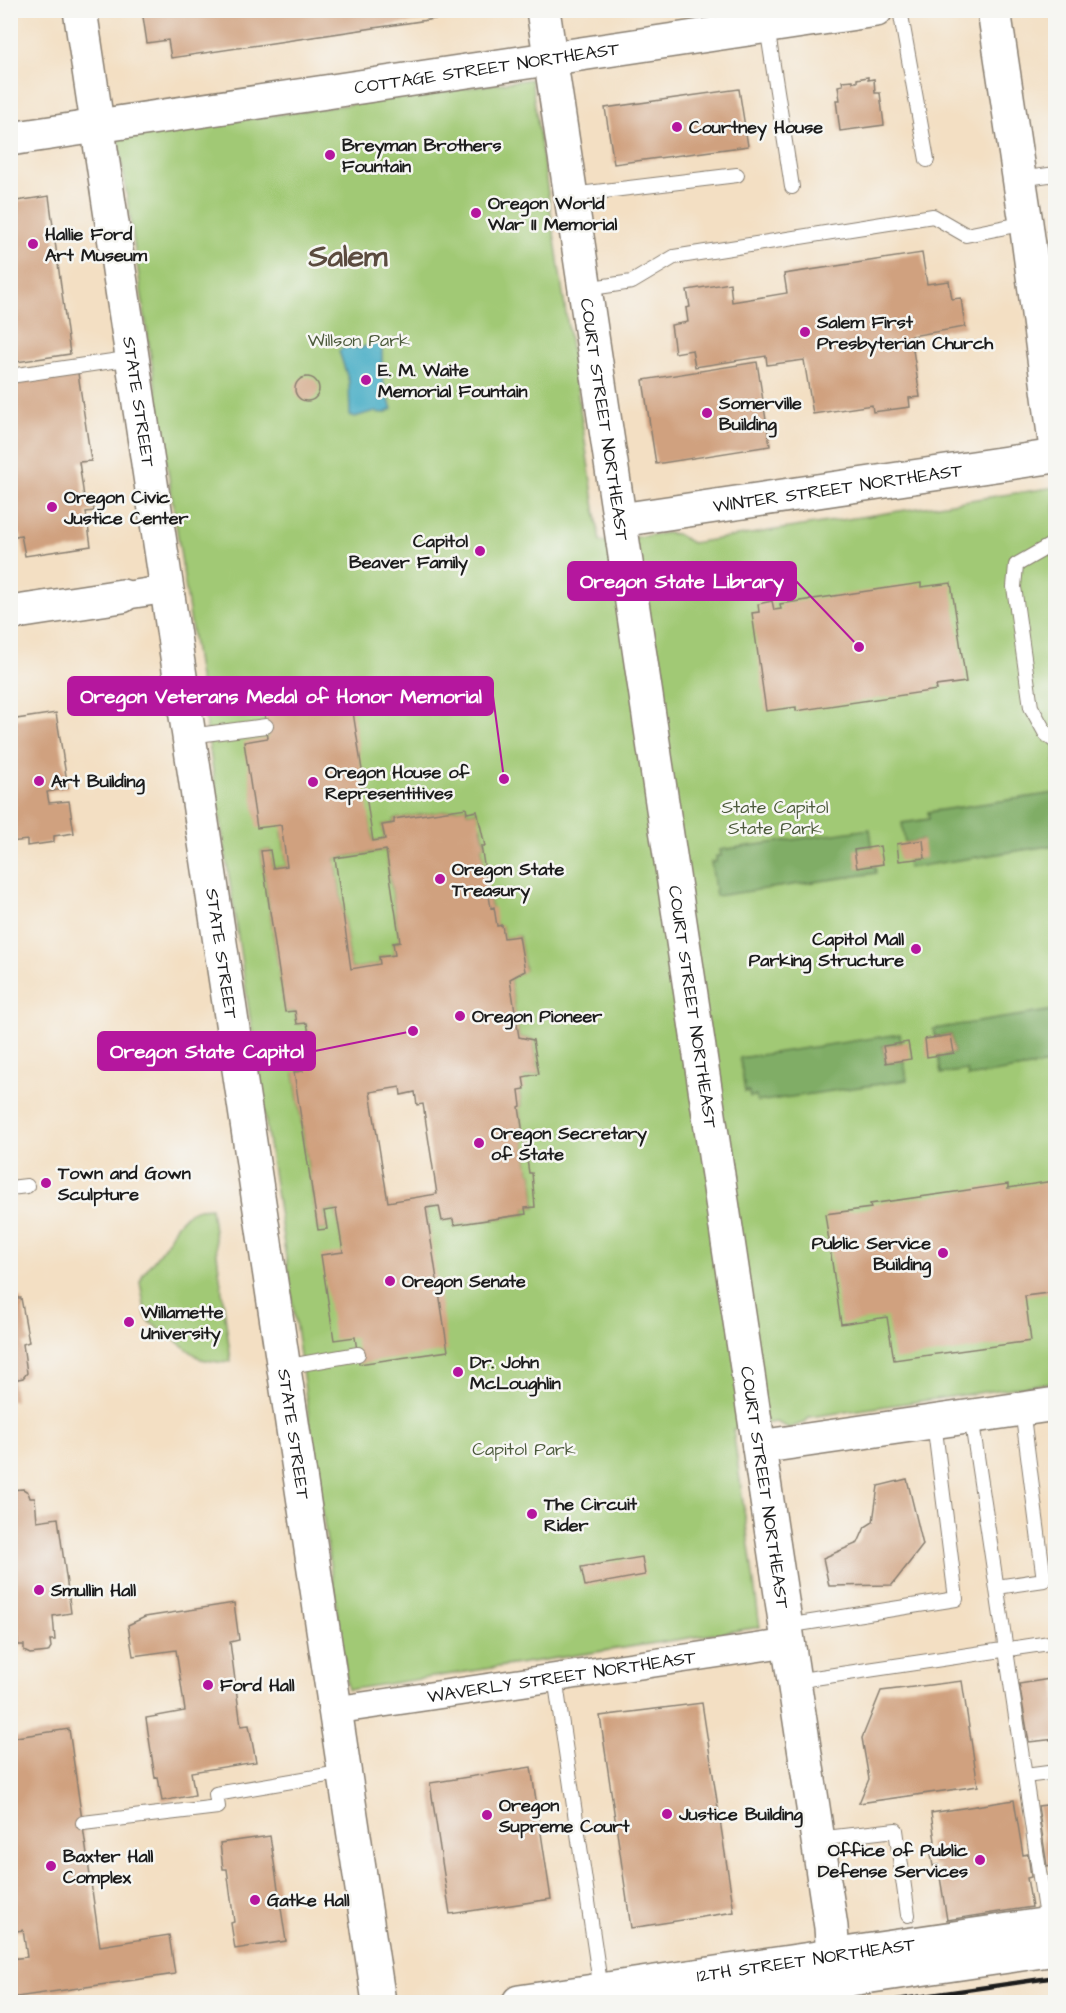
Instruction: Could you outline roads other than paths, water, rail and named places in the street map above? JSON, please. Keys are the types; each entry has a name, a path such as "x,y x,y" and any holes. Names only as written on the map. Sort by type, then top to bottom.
{"main road":[{"name":"STATE STREET","path":"80,10 379,2002"},
{"name":"COURT STREET NORTHEAST","path":"543,10 831,1927 834,1980"},
{"path":"994,10 1026,223 1056,449"},
{"name":"COTTAGE STREET NORTHEAST","path":"10,139 767,27 800,16 858,12"},
{"name":"WINTER STREET NORTHEAST","path":"620,520 1056,456"},
{"path":"10,613 122,596"},
{"path":"759,1448 1056,1404"},
{"name":"12TH STREET NORTHEAST","path":"693,2002 834,1980 1053,1932"},
{"name":"12TH STREET NORTHEAST","path":"519,2002 601,1991 834,1980"}],"street":[{"path":"122,596 167,589"},
{"name":"WAVERLY STREET NORTHEAST","path":"336,1710 555,1677 787,1634"}],"lane":[{"path":"900,10 927,160"},
{"path":"767,27 792,187"},
{"path":"1019,179 1056,174"},
{"path":"571,195 737,175"},
{"path":"585,289 632,282 674,257 933,216 966,235 1026,223"},
{"path":"10,376 133,358"},
{"path":"1056,542 1017,565 1014,587 1031,707 1046,734 1056,742"},
{"path":"189,736 266,726"},
{"path":"10,1188 27,1186"},
{"path":"284,1367 358,1354"},
{"path":"997,1587 1044,1580 1022,1409"},
{"path":"971,1416 1025,1776 1053,1932"},
{"path":"787,1634 956,1599 934,1422"},
{"path":"794,1681 1056,1642"},
{"path":"555,1677 601,1991"},
{"path":"83,1823 218,1807 216,1794 345,1772"},
{"path":"1025,1776 1056,1772"},
{"path":"817,1839 896,1830 908,1915"}],"water":[{"name":"E. M. Waite Memorial Fountain","path":"375,342 382,344 382,378 392,409 385,413 371,412 355,417 350,416 349,382 339,351 345,347 361,348"}],"railway":[{"path":"883,2002 1056,1977"}],"place":[{"name":"Courtney House","path":"677,127"},
{"name":"Breyman Brothers Fountain","path":"330,155"},
{"name":"Oregon World War II Memorial","path":"476,213"},
{"name":"Hallie Ford Art Museum","path":"33,244"},
{"name":"Salem First Presbyterian Church","path":"805,332"},
{"name":"E. M. Waite Memorial Fountain","path":"366,380"},
{"name":"Somerville Building","path":"707,413"},
{"name":"Oregon Civic Justice Center","path":"52,507"},
{"name":"Capitol Beaver Family","path":"480,551"},
{"name":"Oregon State Library","path":"859,647"},
{"name":"Oregon Veterans Medal of Honor Memorial","path":"504,779"},
{"name":"Art Building","path":"39,781"},
{"name":"Oregon House of Representitives","path":"313,782"},
{"name":"Oregon State Treasury","path":"440,879"},
{"name":"Capitol Mall Parking Structure","path":"916,949"},
{"name":"Oregon Pioneer","path":"460,1016"},
{"name":"Oregon State Capitol","path":"413,1031"},
{"name":"Oregon Secretary of State","path":"479,1143"},
{"name":"Town and Gown Sculpture","path":"46,1183"},
{"name":"Public Service Building","path":"943,1253"},
{"name":"Oregon Senate","path":"390,1281"},
{"name":"Willamette University","path":"129,1322"},
{"name":"Dr. John McLoughlin","path":"458,1372"},
{"name":"The Circuit Rider","path":"532,1514"},
{"name":"Smullin Hall","path":"39,1590"},
{"name":"Ford Hall","path":"208,1685"},
{"name":"Justice Building","path":"667,1814"},
{"name":"Oregon Supreme Court","path":"487,1815"},
{"name":"Office of Public Defense Services","path":"980,1860"},
{"name":"Baxter Hall Complex","path":"51,1866"},
{"name":"Gatke Hall","path":"255,1900"}],"district":[{"name":"Salem","path":"348,256"}],"park label":[{"name":"Willson Park","path":"359,340"},
{"name":"State Capitol State Park","path":"775,817"},
{"name":"Capitol Park","path":"524,1449"}]}
